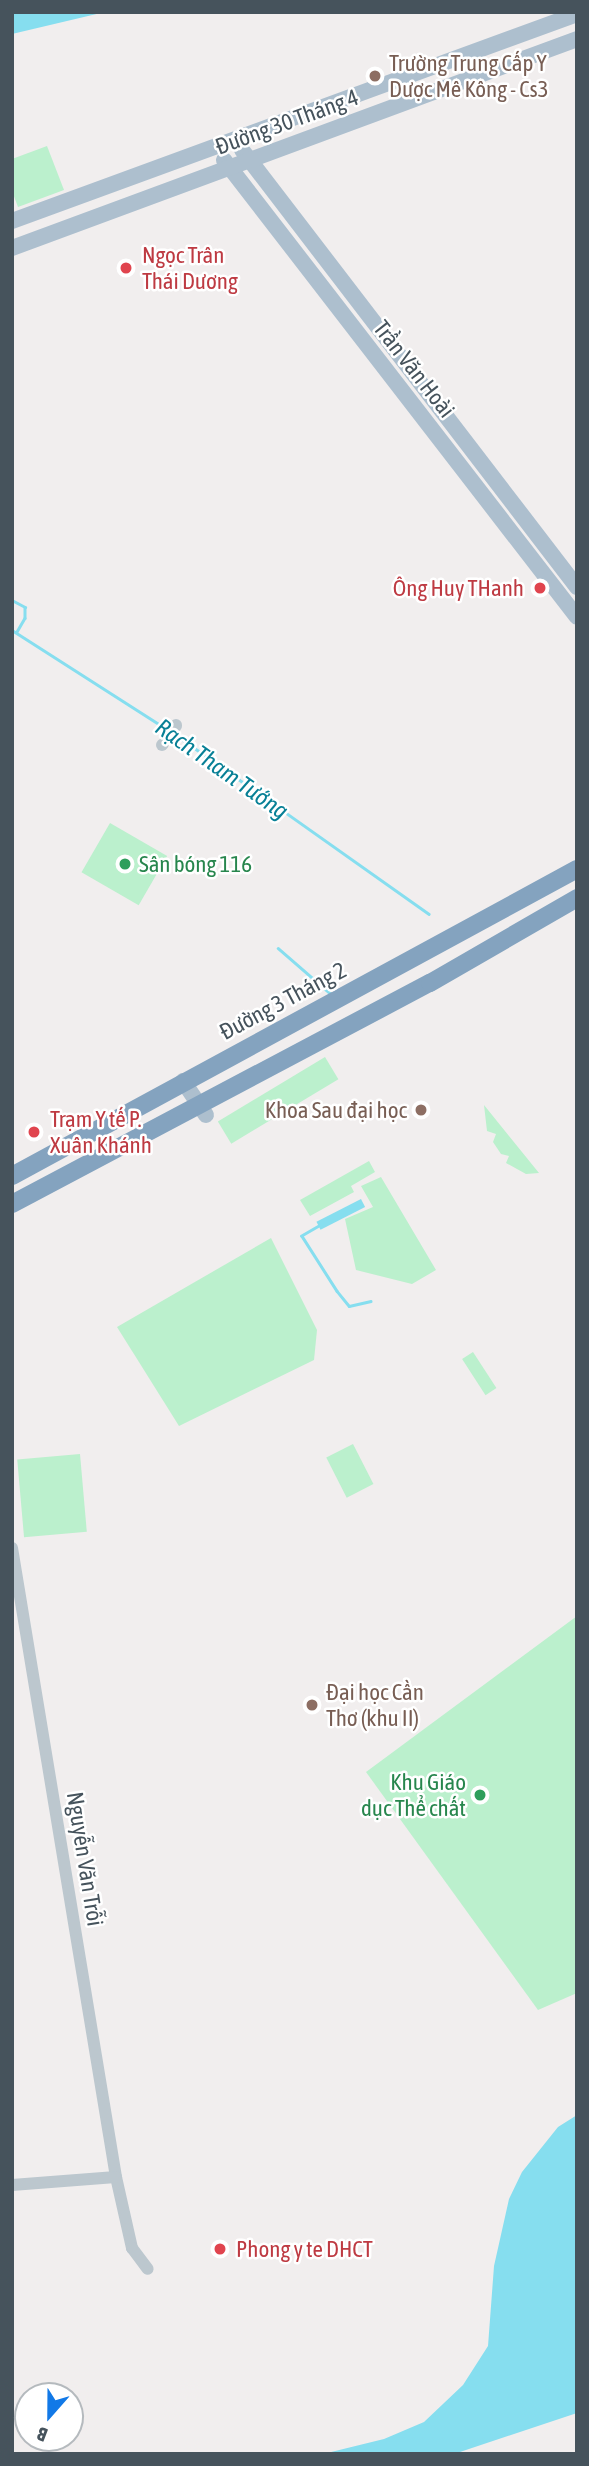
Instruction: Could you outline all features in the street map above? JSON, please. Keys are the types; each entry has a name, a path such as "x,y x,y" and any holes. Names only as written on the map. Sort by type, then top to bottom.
{"highway":[{"name":"Đường 3 Tháng 2","path":"12,1176 577,869"},
{"path":"12,1204 203,1109 577,898"}],"main road":[{"name":"Đường 30 Tháng 4","path":"12,221 219,148 577,14"},
{"name":"Đường 30 Tháng 4","path":"12,248 246,158 577,39"},
{"name":"Trần Văn Hoài","path":"239,140 246,158 577,587"},
{"name":"Trần Văn Hoài","path":"219,148 226,167 577,617"},
{"path":"183,1081 203,1109"}],"street":[{"name":"Nguyễn Văn Trỗi","path":"12,1548 116,2177 132,2248 148,2269"},
{"path":"12,2185 116,2177"}],"green space":[{"path":"47,146 64,190 18,207 12,191 12,159"},
{"name":"Sân bóng 116","path":"110,823 167,856 139,905 82,872"},
{"path":"325,1057 338,1079 231,1144 218,1121"},
{"path":"484,1105 539,1173 526,1174 506,1163 509,1156 501,1154 493,1142 496,1134 487,1131"},
{"path":"369,1161 375,1172 351,1186 354,1192 310,1216 300,1200"},
{"path":"381,1177 436,1270 412,1284 356,1270 345,1219 373,1207 361,1186"},
{"path":"271,1238 317,1330 314,1360 179,1426 117,1327"},
{"path":"473,1352 496,1388 486,1395 462,1359"},
{"path":"353,1444 373,1484 347,1498 326,1458"},
{"path":"80,1454 87,1532 24,1537 17,1459"},
{"name":"Khu Giáo dục Thể chất","path":"577,1616 577,1993 538,2010 366,1772"}],"water":[{"path":"12,12 105,12 12,34"},
{"path":"361,1199 365,1207 321,1230 316,1222"},
{"path":"577,2115 577,2413 454,2454 323,2454 384,2439 424,2422 463,2385 488,2346 494,2266 509,2199 522,2172 558,2127"}],"waterway":[{"path":"12,600 25,607 25,618 17,632"},
{"name":"Rạch Tham Tướng","path":"12,630 179,737 429,914"},
{"path":"278,948 331,994"},
{"path":"319,1226 302,1236 337,1291 349,1306 370,1301"}],"place":[{"name":"Trường Trung Cấp Y Dược Mê Kông - Cs3","path":"375,76"},
{"name":"Ngọc Trân Thái Dương","path":"126,268"},
{"name":"Ông Huy THanh","path":"540,588"},
{"name":"Sân bóng 116","path":"125,864"},
{"name":"Khoa Sau đại học","path":"421,1110"},
{"name":"Trạm Y tế P. Xuân Khánh","path":"34,1132"},
{"name":"Đại học Cần Thơ (khu II)","path":"312,1705"},
{"name":"Khu Giáo dục Thể chất","path":"480,1795"},
{"name":"Phong y te DHCT","path":"220,2249"}]}
